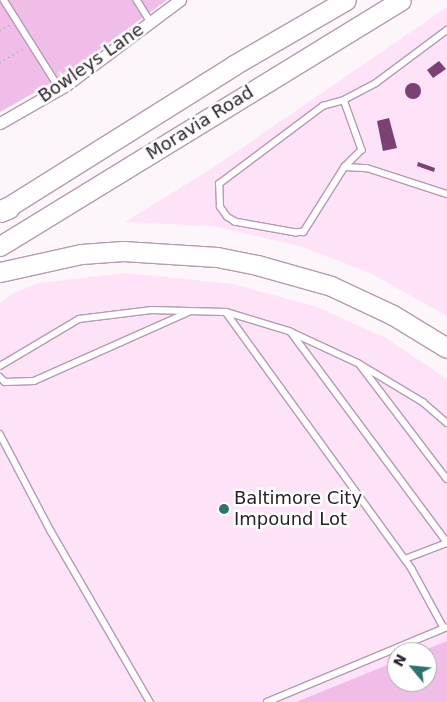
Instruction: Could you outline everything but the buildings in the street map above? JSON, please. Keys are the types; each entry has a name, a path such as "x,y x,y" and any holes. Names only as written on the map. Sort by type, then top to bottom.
{"main road":[{"path":"234,65 325,0"},
{"name":"Moravia Road","path":"3,210 234,65 346,0"},
{"name":"Moravia Road","path":"0,246 401,0"},
{"path":"0,272 81,254 123,251 217,257 257,265 330,286 393,315 447,348"}],"street":[{"name":"Bowleys Lane","path":"0,123 60,89 180,0"}],"lane":[{"path":"4,0 60,89"},
{"path":"137,0 150,22"},
{"path":"344,100 362,150 344,167 304,232 296,233 235,222 220,207 219,184 323,106 344,100 376,83 447,30"},
{"path":"344,167 366,168 447,194"},
{"path":"0,366 79,319 151,310 226,312 290,331 358,363 424,402 447,424"},
{"path":"0,377 5,382 34,381 192,311"},
{"path":"226,312 406,560 446,628 267,702"},
{"path":"290,331 447,543 406,560"},
{"path":"358,363 447,479"},
{"path":"0,434 51,531 150,702"}],"path":[{"path":"0,31 16,21"},
{"path":"0,64 31,44"}],"shaded area":[{"path":"0,0 167,0 60,78 0,112"},
{"path":"447,7 447,316 368,272 299,246 213,226 125,222 214,167"},
{"name":"Baltimore City Impound Lot","path":"126,273 233,284 317,307 386,338 447,379 447,641 437,645 437,642 387,642 387,665 296,702 0,702 0,303 10,295 39,283"},
{"path":"447,641 447,702 296,702 387,665 387,692 437,692 437,645"}],"place":[{"name":"Baltimore City Impound Lot","path":"224,509"}]}
